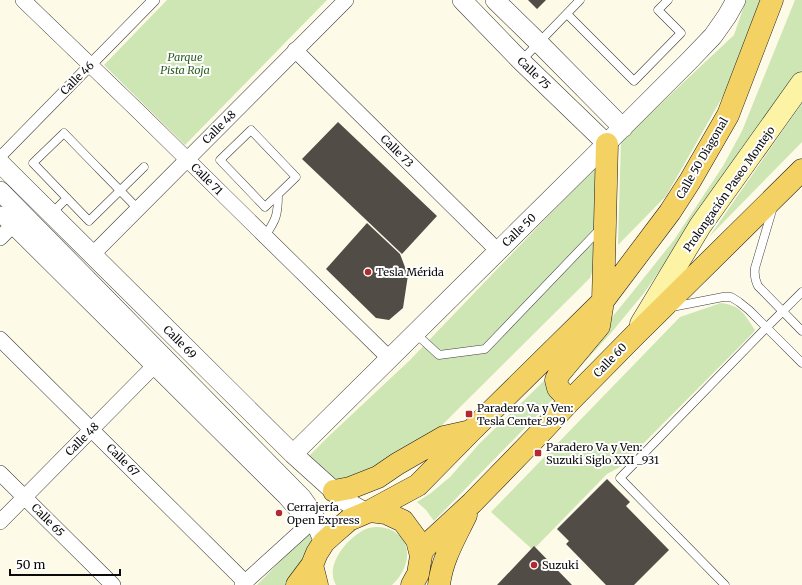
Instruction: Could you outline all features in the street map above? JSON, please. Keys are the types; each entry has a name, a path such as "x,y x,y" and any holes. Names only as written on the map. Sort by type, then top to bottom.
{"main road":[{"name":"Calle 50 Diagonal","path":"603,300 670,212 690,181 728,115 772,0"},
{"name":"Prolongación Paseo Montejo","path":"633,337 700,226 802,83"},
{"path":"570,401 558,388 556,380 559,374 599,326 603,300 607,144"},
{"name":"Calle 60","path":"420,552 472,503 633,337 802,170"},
{"path":"306,580 317,553 324,542 349,520 368,512 418,485 603,300"},
{"path":"334,491 350,488 378,477 397,464 444,437 471,431"},
{"path":"439,585 446,556 472,503"},
{"path":"368,512 386,513 403,521 417,540 421,556 417,581"}],"street":[{"name":"Calle 71","path":"24,0 389,358"},
{"name":"Calle 46","path":"1,158 154,0"},
{"name":"Calle 48","path":"92,255 346,0"},
{"name":"Calle 75","path":"462,0 521,61 607,144"},
{"path":"495,0 623,128"},
{"name":"Calle 50","path":"293,454 607,144 713,36 736,0"},
{"name":"Calle 73","path":"295,50 498,251"},
{"name":"Calle 69","path":"1,158 51,214 293,454 347,502 368,512"},
{"name":"Calle 69","path":"0,191 159,361 213,416 300,514 307,526 243,583"},
{"name":"Calle 69","path":"0,214 159,361"},
{"path":"0,238 12,226"},
{"name":"Calle 67","path":"0,339 243,583"},
{"name":"Calle 48","path":"0,522 159,361"},
{"name":"Calle 69","path":"213,416 302,498 314,515 324,542"},
{"name":"Calle 65","path":"0,473 113,585"}],"lane":[{"path":"521,61 580,0"},
{"path":"567,14 634,81 681,33 658,10 668,0"},
{"path":"265,236 275,222 278,208 278,195 296,177 251,130 220,160 265,207 278,195"},
{"path":"138,209 120,191 64,133 33,163 89,221 120,191 144,167"},
{"path":"776,196 754,275 758,286 802,331"},
{"path":"51,214 67,198"},
{"path":"415,332 439,355 485,349 605,224"},
{"path":"725,585 620,478 802,292"},
{"path":"661,309 722,297 731,297 739,302 802,363"}],"green space":[{"name":"Parque Pista Roja","path":"167,0 327,0 185,145 104,65"},
{"path":"746,0 760,0 727,89 666,196 618,245 621,141 734,35"},
{"path":"795,0 802,0 802,70 734,163 644,293 611,333 568,380 564,376 674,240 723,166 742,131"},
{"path":"802,103 802,142 709,237"},
{"path":"601,161 593,269 590,278 424,443 362,480 333,480 309,456 410,360"},
{"path":"721,303 734,306 742,312 755,330 753,333 620,467 607,474 533,550 491,512 680,317"},
{"path":"550,375 554,398 434,521 426,510 417,502 431,493 450,477 480,443"},
{"path":"375,527 391,530 402,538 406,545 407,559 402,573 392,585 336,585 333,577 333,569 340,552 352,538 359,533 366,529"},
{"path":"308,533 312,537 312,544 286,585 257,585"}],"building":[{"path":"528,0 546,0 537,9"},
{"path":"338,122 437,216 402,254 302,159"},
{"name":"Tesla Mérida","path":"367,223 400,254 408,275 403,308 389,320 376,318 326,269"},
{"path":"607,479 630,502 626,506 669,550 634,585 606,585 566,544 569,541 557,529"},
{"name":"Suzuki","path":"534,546 572,585 497,585"}],"place":[{"name":"Tesla Mérida","path":"368,272"},
{"name":"Paradero Va y Ven: Tesla Center_899","path":"469,414"},
{"name":"Paradero Va y Ven: Suzuki Siglo XXI _931","path":"538,453"},
{"name":"Cerrajería Open Express","path":"279,513"},
{"name":"Suzuki","path":"534,565"}]}
